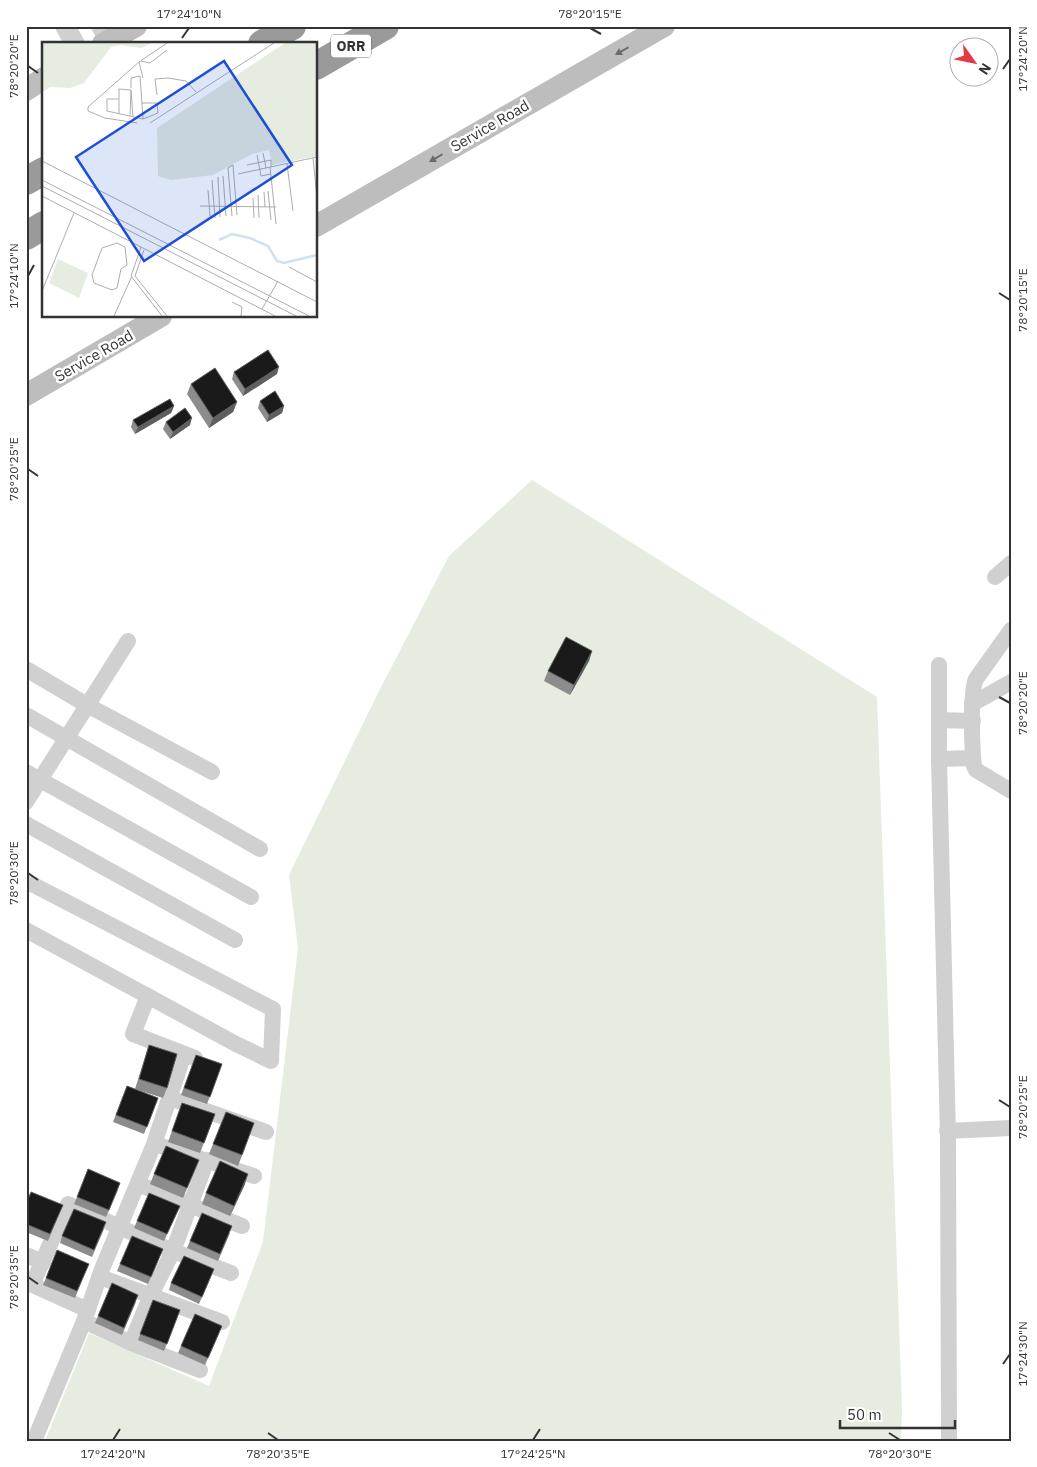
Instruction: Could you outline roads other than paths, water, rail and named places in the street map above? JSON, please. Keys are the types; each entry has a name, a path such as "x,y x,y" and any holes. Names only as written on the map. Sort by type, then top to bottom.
{"highway":[{"path":"265,42 292,26"},
{"name":"ORR","path":"318,65 385,26"},
{"path":"26,181 42,172"},
{"path":"26,236 42,227"}],"main road":[{"path":"105,37 136,26"},
{"name":"Service Road","path":"318,225 664,26"},
{"path":"26,90 42,79"},
{"name":"Service Road","path":"26,395 158,318"}],"street":[{"path":"65,26 74,42"},
{"path":"995,577 1011,563"},
{"path":"1008,637 974,682 972,704 973,758 976,770 1011,791"},
{"path":"26,802 33,776 67,738 128,640"},
{"path":"939,665 939,759 947,1131 949,1441"},
{"path":"26,669 87,706 212,772"},
{"path":"972,704 1009,685"},
{"path":"26,715 260,849"},
{"path":"939,720 973,721"},
{"path":"939,759 973,758"},
{"path":"33,776 252,898"},
{"path":"26,824 235,940"},
{"path":"26,880 273,1009 271,1061 26,930"},
{"path":"148,996 132,1034 210,1064"},
{"path":"26,1438 33,1441 86,1316 101,1273 154,1144 184,1054"},
{"path":"170,1098 266,1132"},
{"path":"947,1131 1011,1128"},
{"path":"154,1144 254,1176"},
{"path":"131,1343 151,1295 173,1251 208,1160"},
{"path":"138,1184 242,1226"},
{"path":"200,1370 131,1343 29,1284 46,1255 68,1204 173,1251 231,1273"},
{"path":"26,1255 66,1255"},
{"path":"84,1262 101,1273 151,1295 222,1322"}]}
